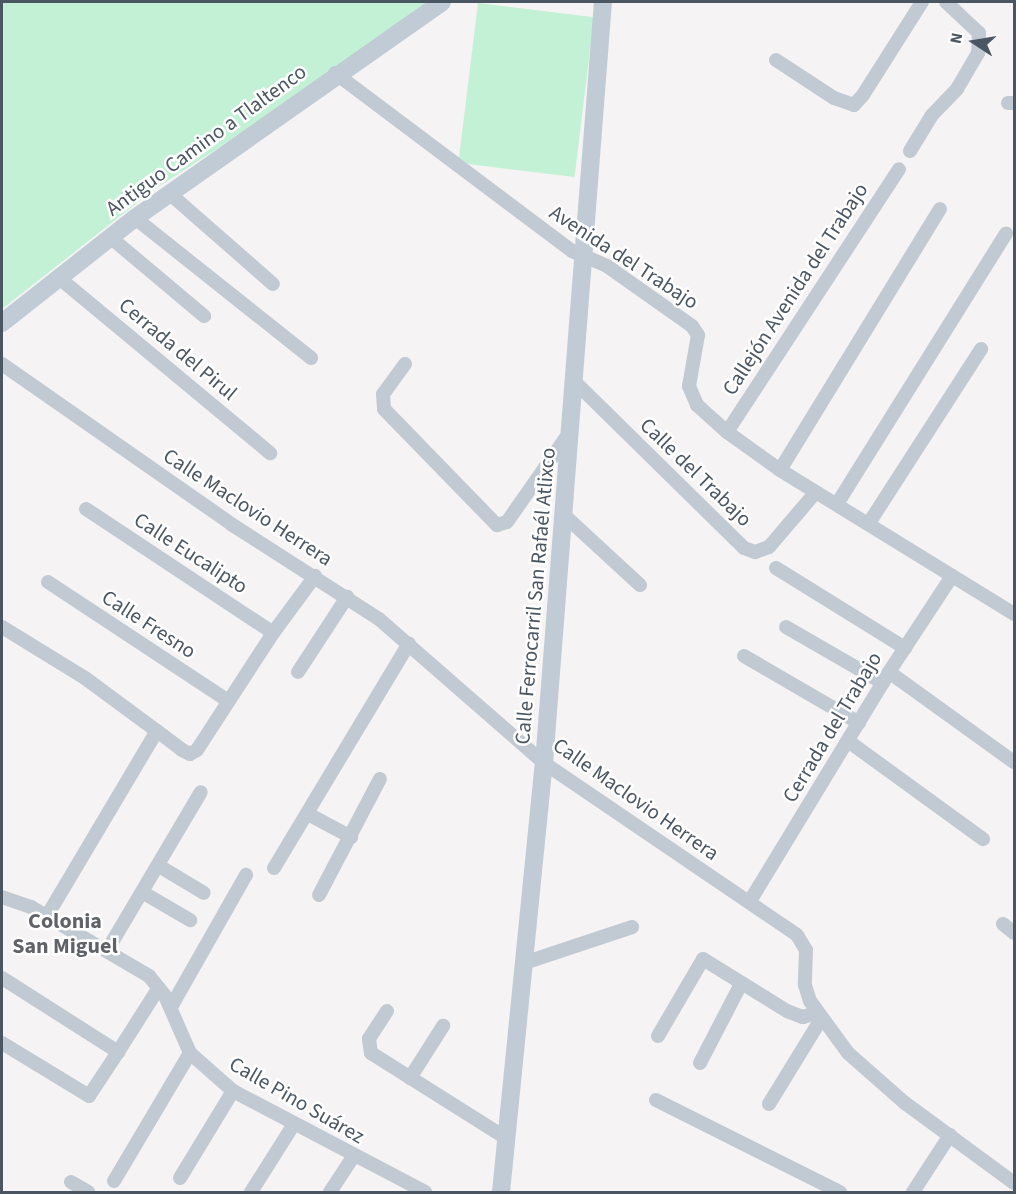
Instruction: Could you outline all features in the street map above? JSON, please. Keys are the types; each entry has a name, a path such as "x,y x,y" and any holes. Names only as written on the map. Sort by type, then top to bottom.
{"street":[{"name":"Antiguo Camino a Tlaltenco","path":"2,322 135,218 335,73 442,2"},
{"name":"Calle Ferrocarril San Rafaél Atlixco","path":"501,1192 544,763 565,516 603,2"},
{"path":"776,60 834,98 854,105 863,95 922,2"},
{"path":"910,151 932,115 969,71 978,53 979,33 946,2"},
{"name":"Avenida del Trabajo","path":"335,73 572,251 607,266 692,326 698,335 689,386 697,405 727,432 780,470 1014,614"},
{"name":"Callejón Avenida del Trabajo","path":"727,432 899,169"},
{"path":"169,194 273,284"},
{"path":"780,470 940,209"},
{"path":"135,218 311,358"},
{"path":"837,504 1006,234"},
{"path":"110,237 204,316"},
{"name":"Cerrada del Pirul","path":"58,277 270,453"},
{"path":"868,523 981,349"},
{"name":"Calle Maclovio Herrera","path":"2,364 231,524 347,597 409,643 544,763 750,901 797,936 806,950 805,986 818,1016 874,1077 1014,1183"},
{"path":"405,364 383,394 384,409 501,526 571,431"},
{"name":"Calle del Trabajo","path":"575,382 744,548 755,552 769,547 816,492"},
{"name":"Calle Eucalipto","path":"86,509 273,633"},
{"path":"565,516 640,585"},
{"path":"776,568 905,648"},
{"path":"2,627 85,678 190,754 197,750 227,700 315,576"},
{"name":"Cerrada del Trabajo","path":"750,901 886,678 952,576"},
{"name":"Calle Fresno","path":"48,582 227,700"},
{"path":"298,672 347,597"},
{"path":"786,627 886,678 1014,762"},
{"path":"274,868 409,643"},
{"path":"744,656 859,723"},
{"path":"47,916 157,731"},
{"path":"848,741 983,839"},
{"path":"319,895 380,779"},
{"path":"108,949 201,792"},
{"path":"308,814 351,837"},
{"path":"159,866 204,893"},
{"path":"171,1007 246,875"},
{"path":"142,892 190,920"},
{"name":"Calle Pino Suárez","path":"2,897 47,916 108,949 149,976 171,1007 190,1053 233,1091 353,1157 425,1192"},
{"path":"1003,924 1014,933"},
{"path":"524,963 632,927"},
{"path":"658,1036 703,959 741,984 795,1014 803,1017 818,1016"},
{"path":"2,978 118,1052"},
{"path":"700,1063 741,984"},
{"path":"2,1044 89,1096 158,989"},
{"path":"387,1011 368,1046 371,1053 506,1138"},
{"path":"770,1104 818,1016"},
{"path":"410,1078 443,1026"},
{"path":"114,1180 190,1053"},
{"path":"180,1178 233,1091"},
{"path":"656,1100 840,1192"},
{"path":"252,1192 294,1124"},
{"path":"913,1192 950,1135"},
{"path":"330,1192 353,1157"},
{"path":"71,1182 88,1192"}],"green space":[{"path":"2,2 443,2 152,191 2,309"},
{"path":"478,3 594,17 575,177 458,163"}],"district":[{"name":"Colonia San Miguel","path":"65,934"}]}
